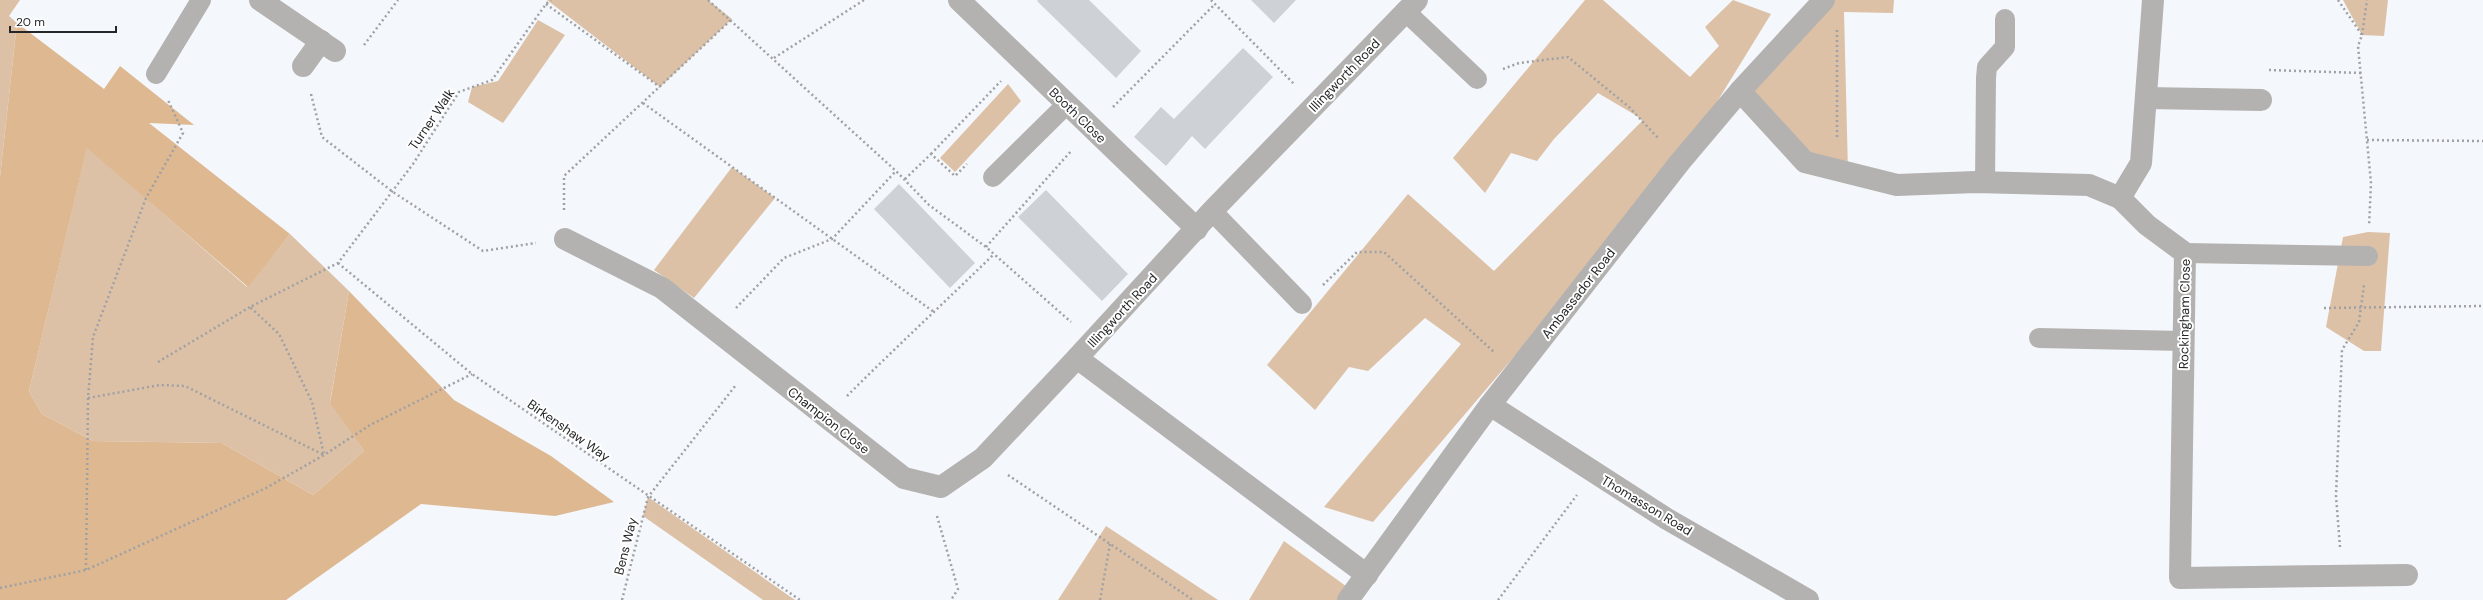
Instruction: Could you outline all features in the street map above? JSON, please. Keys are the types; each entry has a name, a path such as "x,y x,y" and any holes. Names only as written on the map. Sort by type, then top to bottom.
{"street":[{"path":"260,0 328,46 303,66"},
{"name":"Booth Close","path":"959,0 1197,229"},
{"name":"Ambassador Road","path":"1348,600 1490,406 1680,162 1740,91 1824,0"},
{"path":"2120,198 2141,163 2153,0"},
{"name":"Illingworth Road","path":"1367,575 1077,358 1212,211 1411,6"},
{"name":"Rockingham Close","path":"1740,91 1805,162 1897,185 1985,183 2089,185 2120,198 2147,225 2185,253 2180,578 2407,575"},
{"path":"2146,98 2261,100"},
{"name":"Champion Close","path":"565,239 662,288 904,478 926,484 941,487 983,458 1077,358"},
{"name":"Thomasson Road","path":"1490,406 1667,519 1808,600"}],"lane":[{"path":"156,74 201,0"},
{"path":"1411,6 1477,79"},
{"path":"1985,183 1987,67 2005,47 2005,19"},
{"path":"993,177 1067,104"},
{"path":"1212,211 1302,304"},
{"path":"2185,253 2368,256"},
{"path":"2039,338 2184,341"}],"path":[{"path":"328,46 352,62 398,0"},
{"name":"Turner Walk","path":"338,263 393,192 459,92 492,80 546,4 551,0"},
{"path":"708,0 732,19 896,170 929,205 986,248 1094,341"},
{"path":"774,58 864,0"},
{"path":"1211,0 1315,106"},
{"path":"2362,35 2367,0"},
{"path":"546,4 660,87"},
{"path":"986,248 1092,128 1216,4"},
{"path":"303,66 322,136 393,192 483,251 565,239 564,176 732,19"},
{"path":"1837,23 1837,170"},
{"path":"1477,79 1519,63 1568,57 1629,107 1680,162"},
{"path":"904,179 931,154 1021,60"},
{"path":"2261,100 2266,70 2361,73"},
{"path":"86,570 88,398 93,336 146,198 183,133 156,74"},
{"path":"643,102 934,312"},
{"path":"2367,140 2483,141"},
{"path":"931,154 955,176 971,160"},
{"path":"720,333 739,303 784,258 832,239 896,170"},
{"path":"1302,304 1357,252 1384,252 1516,372"},
{"path":"826,417 919,323 934,312 993,255"},
{"path":"158,362 250,307 338,263"},
{"name":"Birkenshaw Way","path":"338,263 472,374 648,497 800,600"},
{"path":"2324,308 2483,306"},
{"path":"250,307 279,334 312,402 324,455"},
{"path":"648,497 755,361"},
{"path":"0,588 86,570 266,488 324,455 370,426 472,374"},
{"path":"88,398 160,384 184,386 324,455"},
{"path":"983,458 1193,600"},
{"path":"1498,600 1594,473"},
{"path":"926,484 958,589 951,600"},
{"path":"2336,496 2338,529"},
{"name":"Bens Way","path":"622,600 648,497"},
{"path":"1100,600 1110,544"}],"shaded area":[{"path":"0,0 20,0 9,16 17,23 0,177"},
{"path":"547,0 708,0 732,19 660,87"},
{"path":"1585,0 1603,0 1690,77 1719,46 1705,27 1733,0 1771,14 1680,162 1373,522 1324,507 1461,344 1425,318 1368,371 1349,367 1315,410 1267,365 1408,194 1494,271 1642,121 1637,116 1598,93 1554,139 1537,161 1511,153 1485,193 1453,158"},
{"path":"1824,0 1894,0 1893,13 1844,12 1848,172 1805,162 1740,91"},
{"path":"2343,0 2388,0 2384,36 2362,35"},
{"path":"538,20 565,35 503,123 468,102 472,87 498,81"},
{"path":"17,23 104,89 120,66 194,125 149,123 290,234 248,287 87,148 29,391 42,414 93,441 222,443 313,495 364,451 330,403 349,291 454,400 551,456 614,502 555,516 421,504 286,600 0,600 0,177"},
{"path":"1008,84 1021,101 955,172 940,158"},
{"path":"87,147 247,287 290,234 349,291 330,402 364,451 313,495 222,443 93,441 42,414 29,391"},
{"path":"732,167 775,198 694,298 654,270"},
{"path":"2368,232 2390,233 2381,351 2364,351 2326,327 2343,237"},
{"path":"648,497 795,600 763,600 643,516"},
{"path":"1106,526 1218,600 1058,600"},
{"path":"1284,541 1354,592 1348,600 1249,600"}],"building":[{"path":"1089,0 1141,51 1116,78 1037,1"},
{"path":"1251,0 1296,0 1274,23"},
{"path":"1243,48 1273,77 1205,149 1192,136 1166,166 1134,137 1161,107 1174,119"},
{"path":"899,184 975,263 950,288 874,209"},
{"path":"1046,190 1128,274 1102,301 1018,217"}]}
